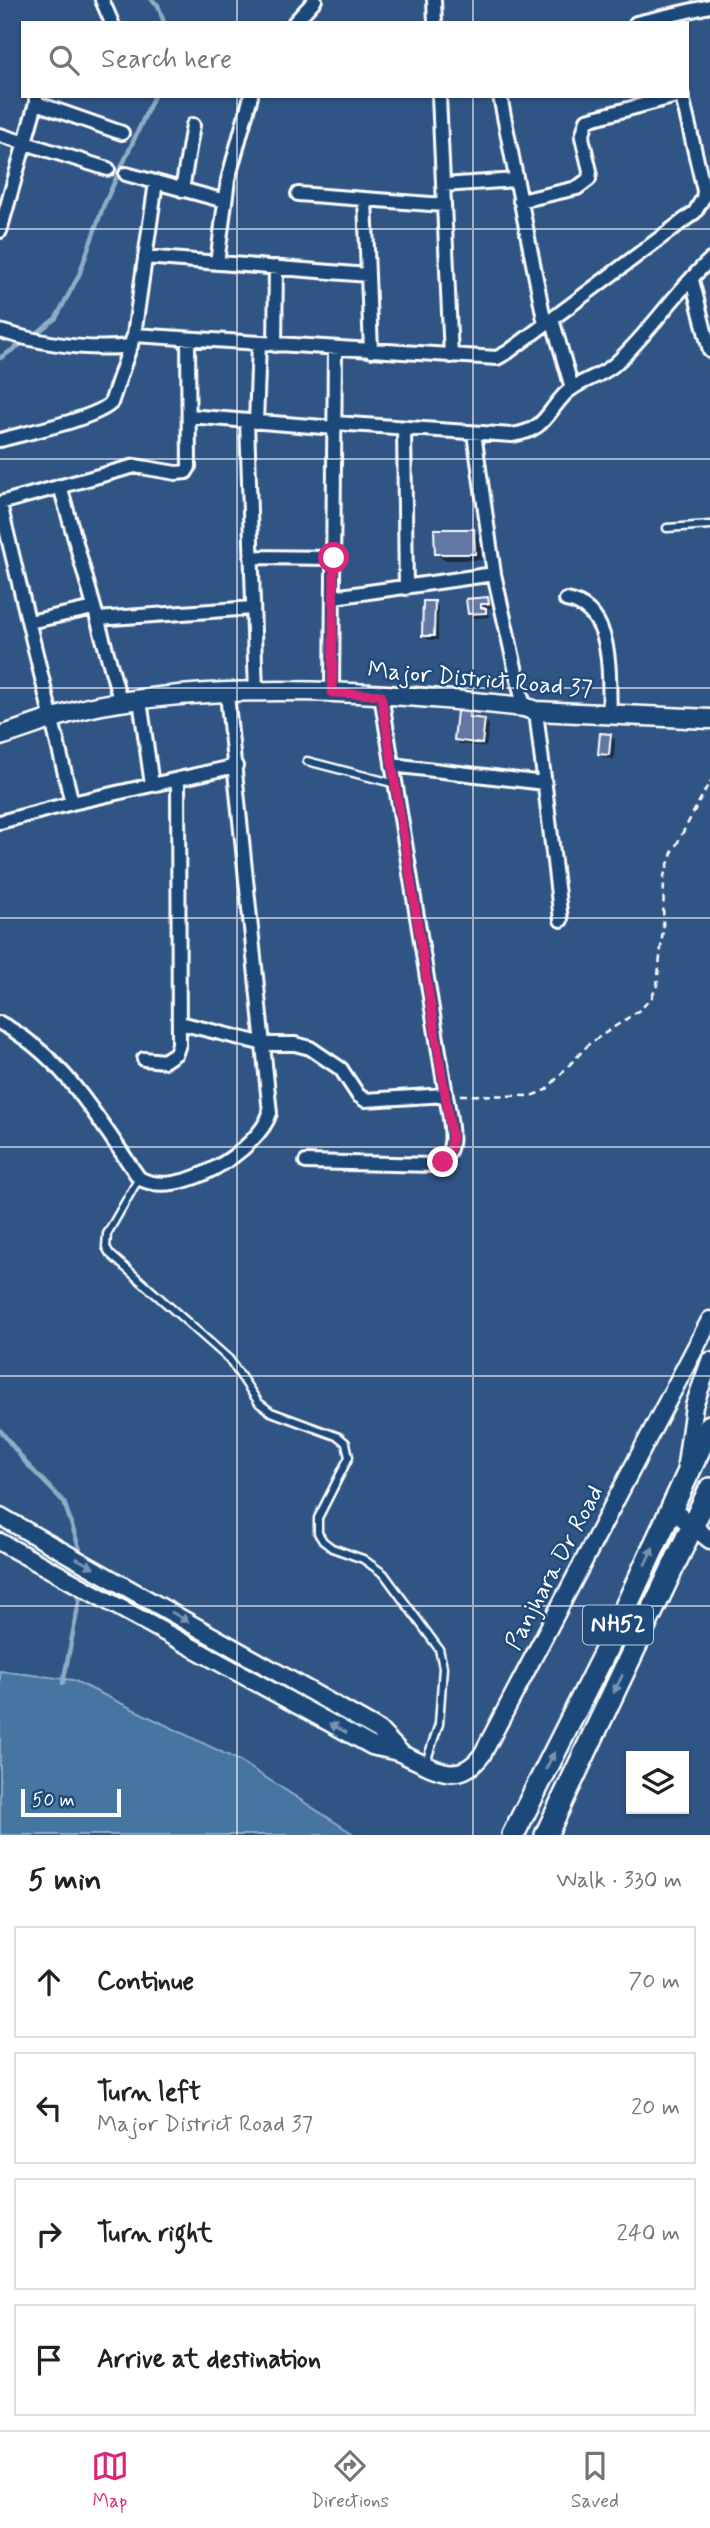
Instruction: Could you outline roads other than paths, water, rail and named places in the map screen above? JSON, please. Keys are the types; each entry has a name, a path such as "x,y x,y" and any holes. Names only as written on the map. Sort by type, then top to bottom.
{"highway":[{"name":"NH52","path":"516,1828 605,1652 710,1426"},
{"name":"NH52","path":"546,1834 702,1534 710,1489"}],"main road":[{"name":"Major District Road 37","path":"0,736 100,705 187,695 256,693 381,695 610,715 710,719"}],"street":[{"path":"102,0 111,21"},
{"path":"296,21 315,0"},
{"path":"434,0 435,21"},
{"path":"664,20 710,6"},
{"path":"217,263 233,155 250,98"},
{"path":"439,98 451,356"},
{"path":"500,98 520,201 548,322 572,388"},
{"path":"520,201 577,188 589,179 590,171 582,137 587,120 669,98"},
{"path":"0,331 59,345 112,348 132,340 188,339 496,358 695,212 707,197 682,98"},
{"path":"0,231 4,202 36,100 122,133"},
{"path":"182,190 193,125"},
{"path":"0,135 108,169"},
{"path":"126,174 225,201"},
{"path":"443,185 516,180"},
{"path":"0,440 106,408 114,397 132,340 156,182"},
{"path":"298,194 444,205"},
{"path":"365,199 371,351"},
{"path":"145,257 368,275"},
{"path":"189,416 512,435 527,433 547,419 572,388 612,366 710,260"},
{"path":"275,345 276,267"},
{"path":"692,280 710,351"},
{"path":"72,803 0,503 140,465 176,473 186,472 189,467 188,339"},
{"path":"256,693 251,557 251,421 259,344"},
{"path":"332,693 335,349"},
{"path":"404,428 406,588"},
{"path":"474,433 494,574 530,709 544,783 561,920"},
{"path":"60,486 121,703"},
{"path":"251,557 334,558"},
{"path":"334,597 494,574"},
{"path":"566,600 585,608 599,621 606,637 610,715"},
{"path":"29,622 96,613 253,608"},
{"path":"0,1023 27,1040 62,1073 94,1109 139,1178 148,1184 171,1184 225,1163 267,1124 271,1113 227,694"},
{"path":"306,1162 434,1165 443,1162 449,1155 452,1137 381,695"},
{"path":"140,700 152,785"},
{"path":"393,765 544,783"},
{"path":"0,822 236,766"},
{"path":"144,1059 164,1061 176,1053 179,1044 178,779"},
{"path":"180,1023 264,1044 295,1044 310,1048 341,1069 358,1096 365,1100 446,1095"},
{"name":"Panjhara Dr Road","path":"0,1542 372,1746 401,1753 445,1772 458,1773 468,1769 482,1755 710,1320"},
{"path":"684,1481 694,1406 710,1361"},
{"path":"671,1509 702,1534"},
{"name":"Panjhara Dr Road","path":"0,1516 379,1730 401,1753"}],"lane":[{"path":"667,527 710,525"},
{"path":"307,761 396,784"},
{"path":"139,1178 107,1234 106,1247 110,1254 229,1359 259,1403 271,1412 339,1437 346,1443 349,1457 318,1518 317,1533 332,1548 363,1559 384,1574 439,1649 443,1667 439,1724 425,1764"}],"water":[{"path":"0,1671 73,1680 240,1761 355,1835 0,1835"}],"waterway":[{"path":"152,0 158,5 163,21"},
{"path":"33,336 56,318 79,275 103,207 153,98"},
{"path":"0,358 26,341"},
{"path":"0,1430 26,1463 64,1502 83,1559"},
{"path":"63,1683 81,1592"}]}
